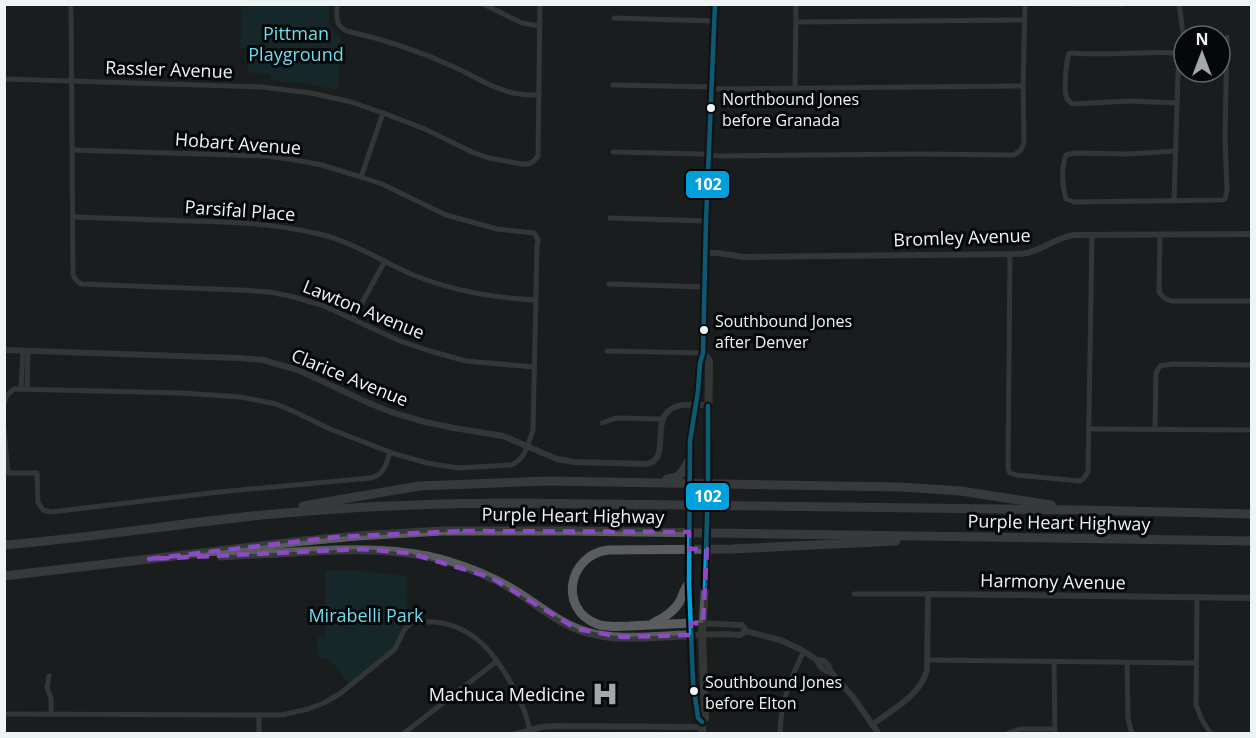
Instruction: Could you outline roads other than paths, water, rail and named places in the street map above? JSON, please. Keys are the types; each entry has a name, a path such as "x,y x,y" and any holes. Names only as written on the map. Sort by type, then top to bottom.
{"highway":[{"path":"663,482 681,475 684,466 690,460"},
{"path":"232,518 419,486 528,481 859,485 961,491 1083,510"},
{"name":"Purple Heart Highway","path":"4,545 232,518 399,505 505,503 1251,514"},
{"name":"Purple Heart Highway","path":"4,576 318,539 421,532 506,530 1251,542"},
{"path":"691,623 608,626 597,624 581,613 576,604 572,592 573,579 583,561 597,552 608,550 732,549 1016,538"},
{"path":"149,559 354,549 409,553 449,562 489,577 518,592 563,622 588,632 615,637 691,635"},
{"path":"648,625 672,611 689,584"}],"main road":[{"path":"702,727 698,718 694,692 691,635 690,460 699,361 703,353 715,4"},
{"path":"702,727 705,718 702,634 708,483 709,361 703,353"}],"street":[{"path":"71,4 73,217"},
{"path":"338,4 337,20 340,27 347,31 409,48 506,91 539,95 540,4"},
{"path":"483,4 522,23 540,26"},
{"path":"795,89 796,4"},
{"path":"613,152 720,156 1014,155 1021,150 1024,143 1024,4"},
{"path":"1072,4 1124,4"},
{"path":"1179,4 1182,24"},
{"path":"614,18 714,21"},
{"path":"796,22 1024,20"},
{"path":"1172,53 1069,54 1066,95 1068,101 1073,104 1129,101 1177,103"},
{"name":"Rassler Avenue","path":"4,79 235,86 311,93 351,102 383,113 425,129 482,156 522,164 529,164 538,156 539,95"},
{"path":"1174,201 1178,84"},
{"path":"1176,151 1066,155 1063,190 1066,199 1074,202 1225,199 1227,191 1226,84"},
{"path":"613,85 795,89 1023,86"},
{"path":"361,177 383,113"},
{"name":"Hobart Avenue","path":"73,150 267,156 295,160 322,165 382,184 446,215 497,229 534,233 538,239 536,300"},
{"name":"Parsifal Place","path":"73,217 251,223 288,227 322,234 410,273 468,293 507,299 536,300"},
{"name":"Lawton Avenue","path":"73,217 73,275 81,284 270,292 324,306 400,341 466,361 534,367"},
{"path":"610,218 706,221"},
{"path":"1160,234 1159,292 1164,298 1171,301 1251,301"},
{"name":"Bromley Avenue","path":"706,253 743,257 1010,254 1032,252 1066,236 1251,234"},
{"path":"1010,254 1007,465 1010,472 1016,475 1080,481 1088,472 1092,235"},
{"path":"353,319 385,261"},
{"path":"609,284 705,287"},
{"path":"4,403 7,395 14,389 182,393 242,397 276,404 330,429 390,452 428,463 461,468 511,465 522,459 533,430 536,300"},
{"name":"Clarice Avenue","path":"4,350 263,360 298,370 361,400 394,412 425,422 502,436 557,459 568,461 649,463 655,461 659,454 663,419"},
{"path":"24,389 25,351"},
{"path":"606,351 703,353"},
{"path":"1155,429 1156,373 1160,366 1172,364 1251,365"},
{"path":"602,423 614,418 663,419 674,407 708,405"},
{"path":"4,429 8,472 37,473 38,502 43,510 51,512 219,492 371,478 384,470 390,452"},
{"path":"1089,429 1251,430"},
{"name":"Harmony Avenue","path":"854,594 1251,598"},
{"path":"872,724 921,686 927,670 928,594"},
{"path":"1197,597 1196,705 1211,734"},
{"path":"4,714 260,715 295,713 324,703 340,693 395,649 404,630 412,622 436,622 462,630 491,652 520,700 530,731"},
{"path":"691,623 742,625 746,631 777,639 804,651 846,687 879,734"},
{"path":"691,635 740,635 746,631"},
{"path":"780,734 782,711 789,684 804,651"},
{"path":"927,660 1196,663"},
{"path":"403,734 497,661"},
{"path":"1006,734 1021,729 1055,731 1054,662"},
{"path":"1127,663 1128,719 1132,734"},
{"path":"49,676 47,688 51,698 51,714"},
{"path":"259,734 260,715"},
{"path":"517,734 554,726 702,727"}],"place":[{"name":"Northbound Jones before Granada","path":"711,108"},
{"name":"Southbound Jones after Denver","path":"704,330"},
{"name":"Southbound Jones before Elton","path":"694,691"},
{"name":"Machuca Medicine","path":"605,694"}],"park label":[{"name":"Pittman Playground","path":"296,43"},
{"name":"Mirabelli Park","path":"366,615"}]}
